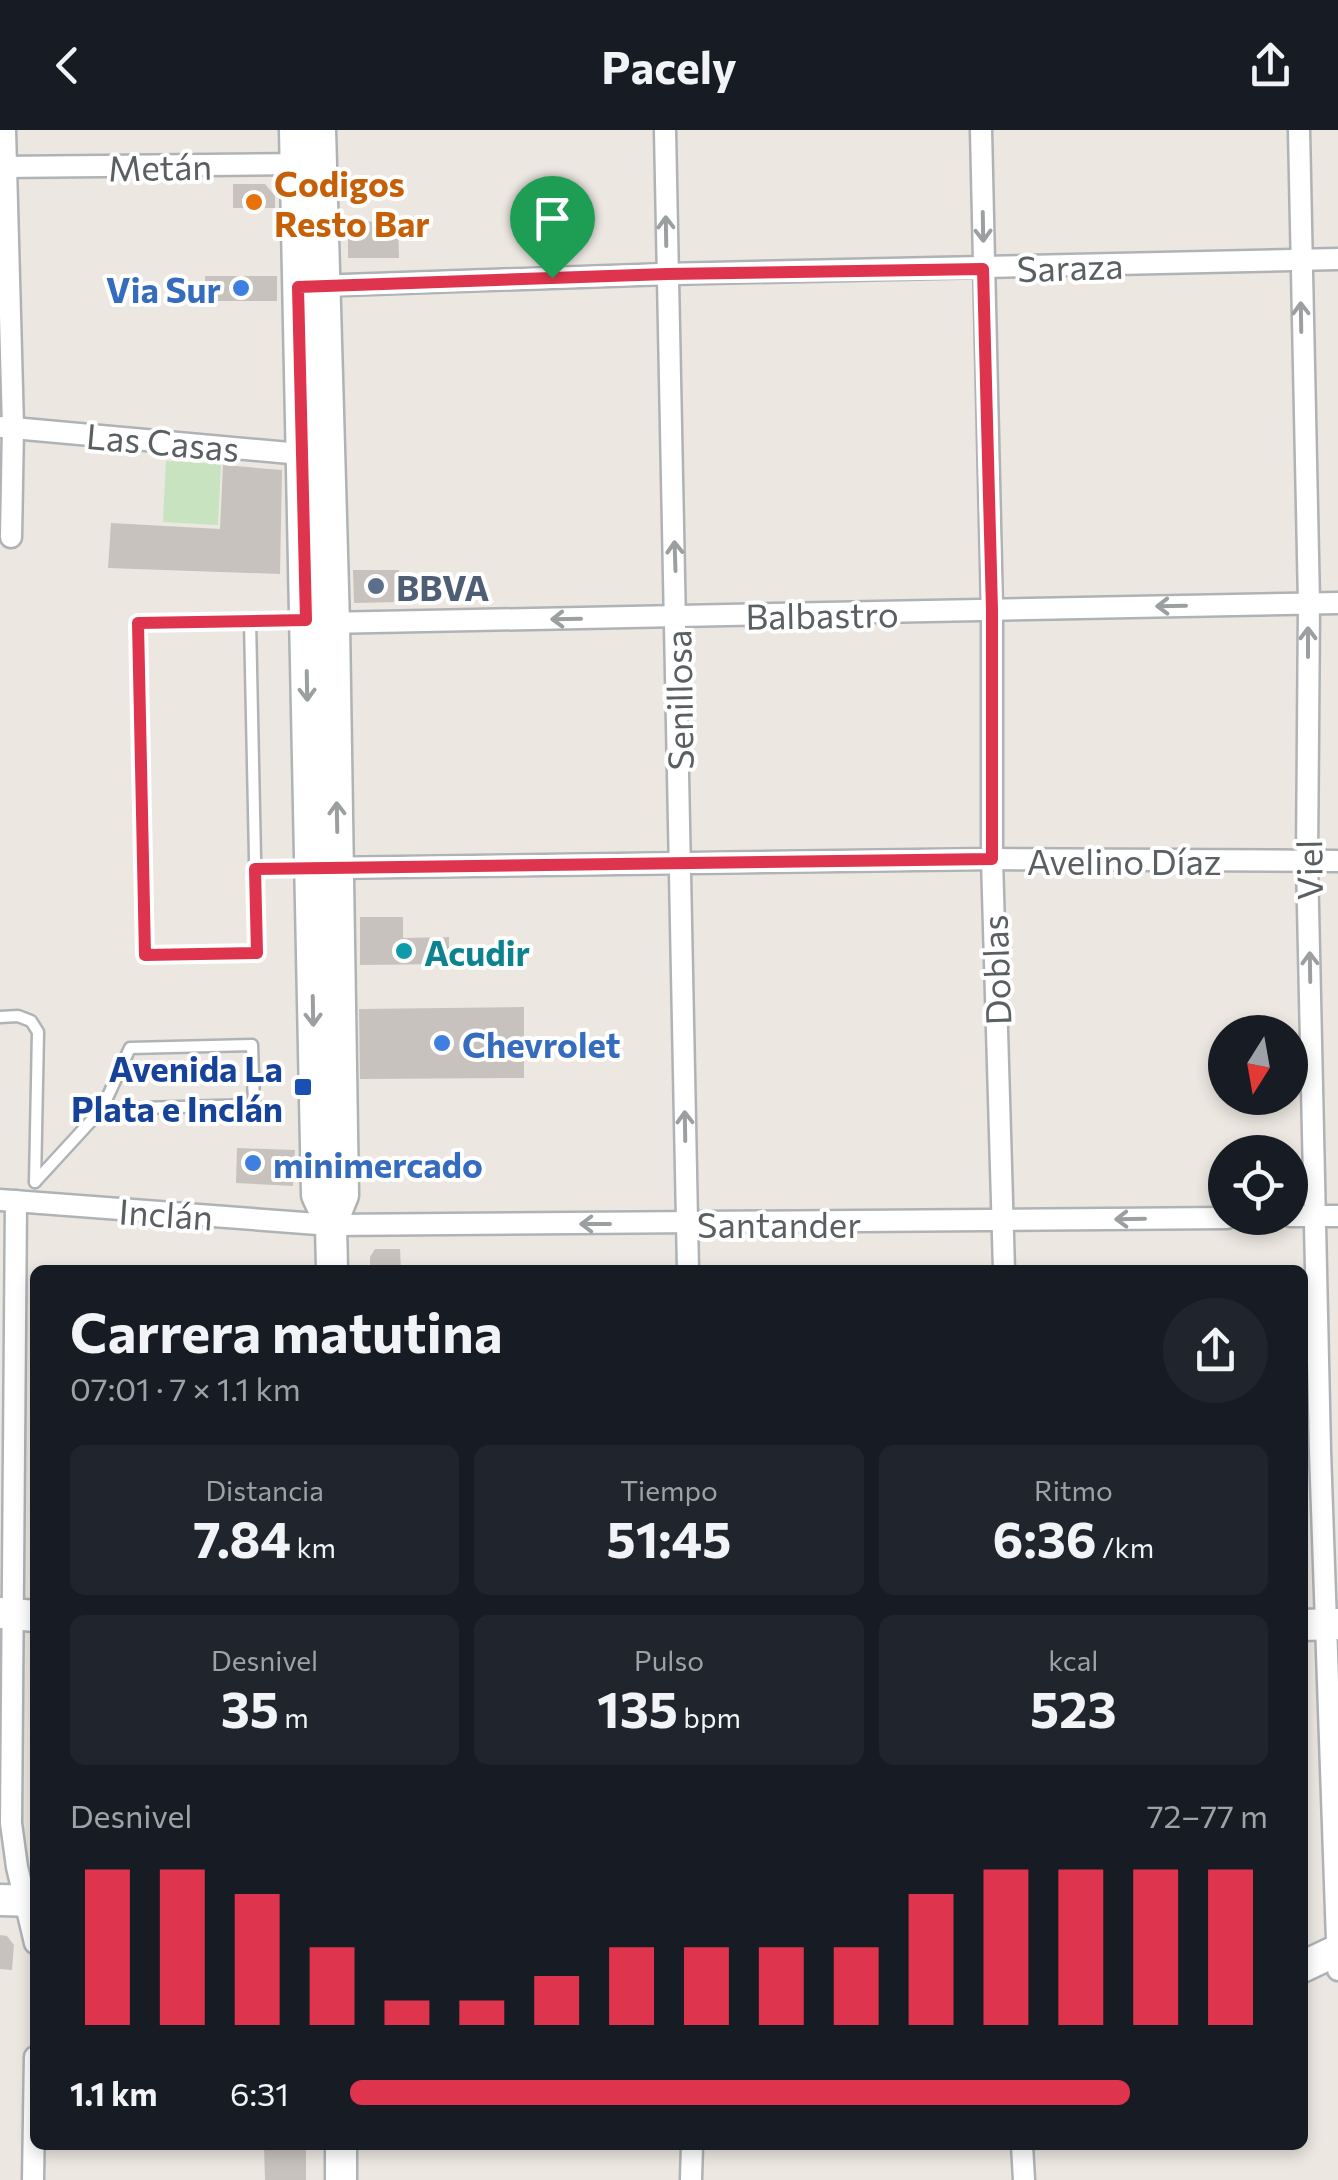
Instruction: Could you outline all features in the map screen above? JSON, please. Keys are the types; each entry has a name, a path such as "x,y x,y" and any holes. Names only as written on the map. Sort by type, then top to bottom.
{"main road":[{"path":"295,130 308,164 320,622 324,868 317,1195 332,1226 332,1265"},
{"path":"308,164 320,130"},
{"path":"1308,1964 1337,1957"},
{"path":"341,2150 341,2180"}],"street":[{"path":"5,130 6,427 11,537"},
{"name":"Senillosa","path":"665,130 688,1265"},
{"name":"Doblas","path":"981,130 992,610 992,859 1004,1265"},
{"name":"Viel","path":"1299,130 1309,603 1307,861 1315,1216 1329,1446 1322,1624 1337,1957"},
{"name":"Metán","path":"3,167 308,164"},
{"name":"Saraza","path":"310,286 1338,259"},
{"name":"Las Casas","path":"6,427 315,455"},
{"name":"Balbastro","path":"320,622 1338,603"},
{"name":"Avelino Díaz","path":"324,868 992,859 1338,861"},
{"path":"16,1202 12,1823 20,1900 30,1929"},
{"name":"Inclán","path":"16,1202 332,1226"},
{"path":"1308,1216 1338,1216"},
{"name":"Santander","path":"332,1226 1208,1218"},
{"path":"33,2150 33,2180"},
{"path":"691,2180 692,2150"},
{"path":"1022,2150 1024,2180"}],"lane":[{"path":"250,621 257,953 145,955 138,623 250,621 320,622"},
{"path":"255,869 324,868"},
{"path":"0,1017 18,1016 31,1021 38,1032 35,1182"},
{"path":"16,1202 102,1109 130,1048 252,1046 254,1106 102,1109"}],"green space":[{"path":"166,461 221,464 218,525 163,522"}],"building":[{"name":"Codigos Resto Bar","path":"233,184 265,184 275,196 275,208 233,208"},
{"path":"398,221 399,258 348,258 348,222"},
{"name":"Via Sur","path":"205,276 277,276 277,301 205,301"},
{"path":"223,465 282,470 280,574 108,568 111,523 220,529"},
{"name":"BBVA","path":"353,570 399,570 400,602 354,603"},
{"name":"Acudir","path":"360,917 403,917 403,938 449,937 449,964 360,965"},
{"name":"Chevrolet","path":"524,1007 524,1078 360,1079 359,1009"},
{"path":"237,1148 295,1150 293,1186 236,1183"},
{"path":"375,1249 400,1249 401,1265 370,1265"},
{"path":"0,1935 7,1936 14,1945 12,1970 0,1969"},
{"path":"264,2150 306,2150 306,2180 265,2180"}],"place":[{"name":"Codigos Resto Bar","path":"254,202"},
{"name":"Via Sur","path":"241,288"},
{"name":"BBVA","path":"376,586"},
{"name":"Acudir","path":"404,951"},
{"name":"Chevrolet","path":"442,1043"},
{"name":"Avenida La Plata e Inclán","path":"303,1087"},
{"name":"minimercado","path":"253,1163"}],"route":[{"path":"983,269 992,610 992,859 255,869 257,953 145,955 138,623 306,620 298,287 552,278 983,269"}]}
